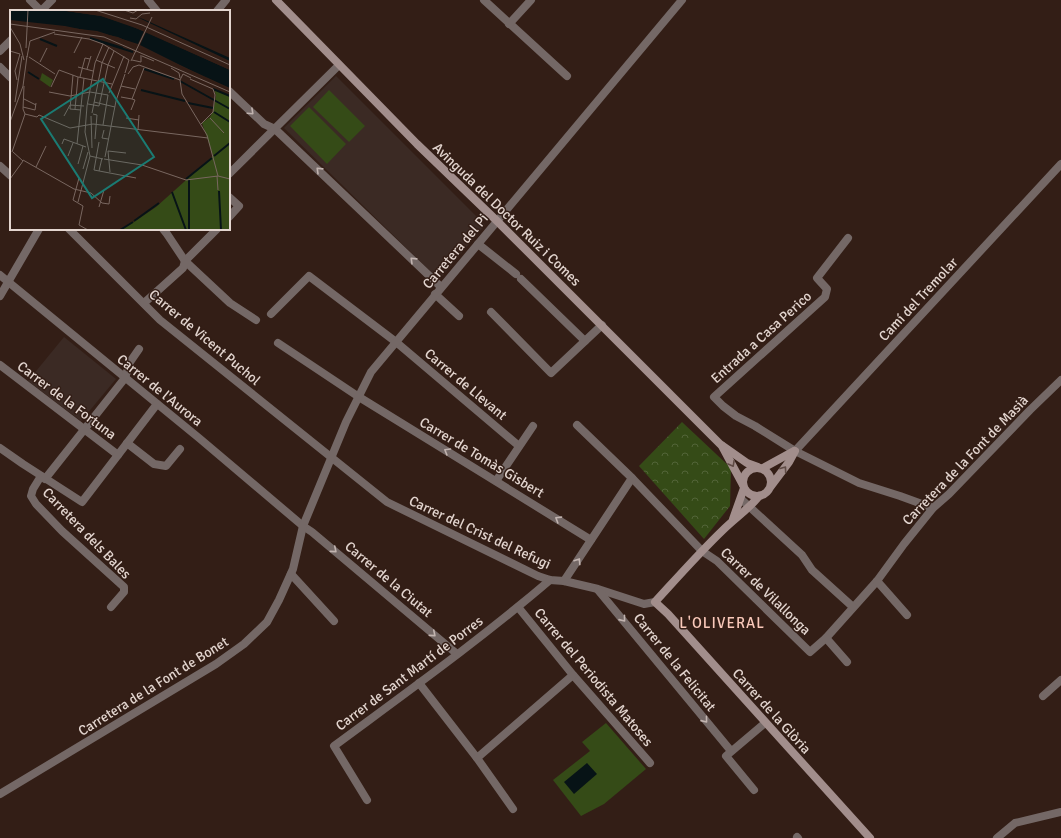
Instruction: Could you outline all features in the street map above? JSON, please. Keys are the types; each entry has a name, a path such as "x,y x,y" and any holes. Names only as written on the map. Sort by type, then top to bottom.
{"street":[{"path":"30,0 40,10"},
{"path":"42,10 52,0"},
{"path":"148,0 156,10"},
{"path":"218,10 226,0"},
{"name":"Avinguda del Doctor Ruiz i Comes","path":"276,0 417,144 497,221 720,444 747,463 760,468"},
{"path":"484,0 567,76"},
{"path":"509,24 530,0"},
{"name":"Carretera del Pi","path":"303,526 346,422 371,372 682,0"},
{"path":"0,51 10,41"},
{"path":"230,173 339,64"},
{"path":"0,67 10,77"},
{"path":"230,92 264,124 275,129 441,287"},
{"name":"Camí del Tremolar","path":"771,486 789,462 795,451 1061,164"},
{"path":"0,166 10,175"},
{"path":"230,198 239,206 230,216"},
{"path":"0,296 38,230"},
{"name":"Carrer de Vicent Puchol","path":"70,230 160,320 331,459"},
{"path":"167,230 185,261 230,303 256,320"},
{"path":"144,303 183,268 185,261 216,230"},
{"name":"Entrada a Casa Perico","path":"795,451 736,416 714,397 825,297 827,289 817,278 848,238"},
{"path":"478,244 518,276 585,340"},
{"name":"Carrer de l'Aurora","path":"0,275 303,526"},
{"name":"Carrer de Llevant","path":"271,314 309,276 396,342 519,446"},
{"path":"435,294 459,316"},
{"path":"491,312 551,373 602,325"},
{"name":"Carrer de Tomàs Gisbert","path":"278,343 358,397 591,540"},
{"name":"Carretera dels Bales","path":"111,607 124,592 124,587 62,531 36,504 31,496 32,489 84,429 125,378 130,362 139,349"},
{"name":"Carrer de la Fortuna","path":"0,365 118,455"},
{"name":"Carretera de la Font de Masià","path":"810,652 826,638 877,581 933,508 949,494 1061,380"},
{"path":"0,448 82,502 157,404"},
{"name":"Carrer de Vilallonga","path":"577,425 632,478 702,551 717,561 810,652"},
{"path":"496,481 533,426"},
{"path":"127,443 154,464 166,466 180,449"},
{"name":"Avinguda del Doctor Ruiz i Comes","path":"720,444 744,486"},
{"path":"795,451 859,483 933,508"},
{"name":"Camí del Tremolar","path":"760,468 795,451"},
{"name":"Carrer del Crist del Refugi","path":"331,459 387,502 534,574 550,580 564,581 598,589 644,604 655,602"},
{"path":"655,602 733,520 752,508 759,496 768,491 771,486 770,476 760,468 753,468 745,474 741,499 733,520"},
{"path":"564,581 632,478"},
{"path":"744,486 749,494 759,496"},
{"path":"741,499 802,555 812,570 854,607"},
{"name":"Carretera de la Font de Bonet","path":"0,794 231,654 267,622 291,574 303,526"},
{"name":"Carrer de la Ciutat","path":"303,526 457,654"},
{"path":"291,574 334,620"},
{"name":"Carrer de Sant Martí de Porres","path":"367,800 334,746 457,654 518,607 550,580"},
{"path":"877,581 907,615"},
{"name":"Carrer de la Felicitat","path":"598,589 729,754 754,790"},
{"name":"Carrer de la Glòria","path":"655,602 668,614 870,838"},
{"name":"Carrer del Periodista Matoses","path":"518,607 573,675 650,763"},
{"path":"826,638 847,662"},
{"path":"477,758 573,675"},
{"path":"1043,696 1061,680"},
{"path":"418,683 477,758 513,809"},
{"path":"729,754 765,723"},
{"path":"998,838 1014,823 1061,812"}],"shaded area":[{"path":"336,76 485,225 439,280 284,128"},
{"path":"64,337 116,379 81,421 28,381"},
{"path":"587,763 597,774 574,794 564,782"}],"green space":[{"path":"329,90 365,126 349,142 313,107"},
{"path":"309,107 346,144 327,164 290,126"},
{"path":"682,422 731,468 730,506 704,539 639,466"},
{"path":"606,723 646,769 604,804 581,816 553,780 590,751 582,742"}],"district":[{"name":"L'OLIVERAL","path":"722,623"}]}
